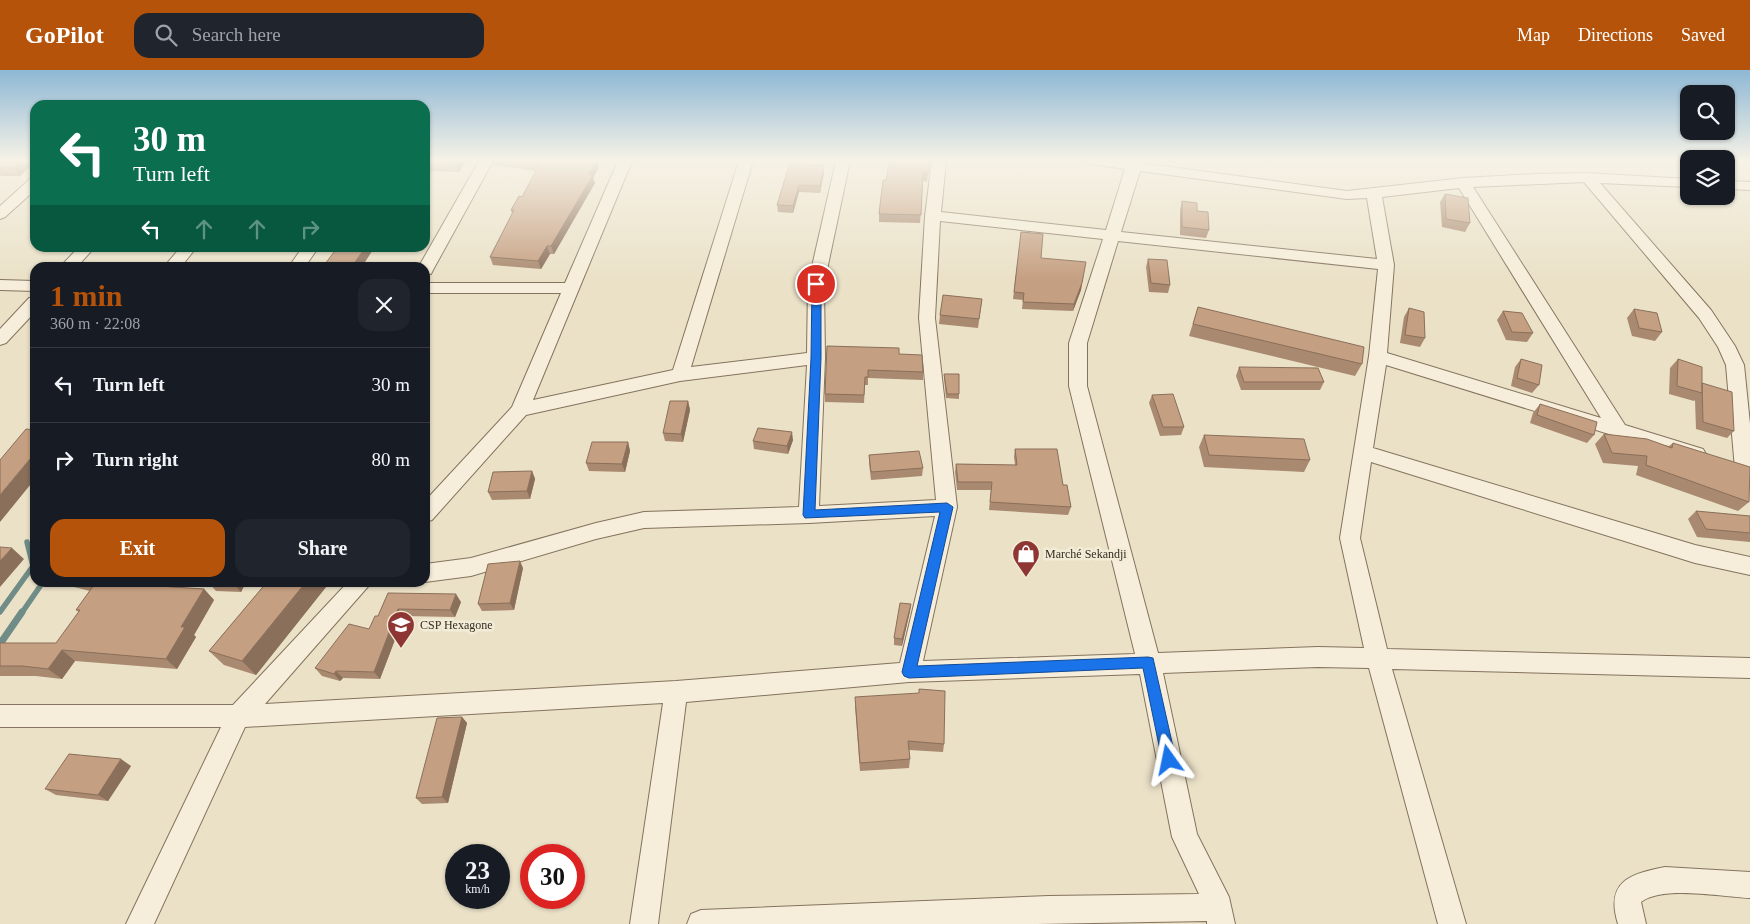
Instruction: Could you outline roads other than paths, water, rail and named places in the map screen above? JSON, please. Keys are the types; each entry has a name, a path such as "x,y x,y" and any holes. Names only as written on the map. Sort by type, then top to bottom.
{"street":[{"path":"0,214 14,201"},
{"path":"429,262 463,201"},
{"path":"430,509 520,410 608,201"},
{"path":"680,375 733,201"},
{"path":"809,515 816,358 816,284 834,201"},
{"path":"909,672 947,507 927,318 935,201"},
{"path":"701,924 1220,915 1185,837 1148,662 1078,386 1076,368 1078,343 1123,201"},
{"path":"1375,201 1386,265 1378,356 1350,538 1378,660 1452,924"},
{"path":"1475,201 1618,430"},
{"path":"1378,356 1747,470 1735,365 1726,346 1705,314 1608,201"},
{"path":"933,216 1386,265"},
{"path":"73,262 82,252"},
{"path":"176,262 185,252"},
{"path":"0,285 30,286"},
{"path":"430,288 572,288"},
{"path":"0,339 30,307"},
{"path":"520,410 680,375 816,358"},
{"path":"1364,452 1695,554 1750,566"},
{"path":"430,572 471,566 596,530 644,520 809,515 947,507"},
{"path":"140,924 238,716 357,587"},
{"path":"0,716 238,716 676,692 909,672 1318,657 1750,668"},
{"path":"644,924 676,692"},
{"path":"1632,924 1627,896 1641,885 1665,880 1750,885"}],"waterway":[{"path":"27,542 30,554"},
{"path":"0,612 30,570"},
{"path":"21,614 40,587"},
{"path":"0,644 22,612"}],"place":[{"name":"Marché Sekandji","path":"1026,578"},
{"name":"CSP Hexagone","path":"401,649"}]}
